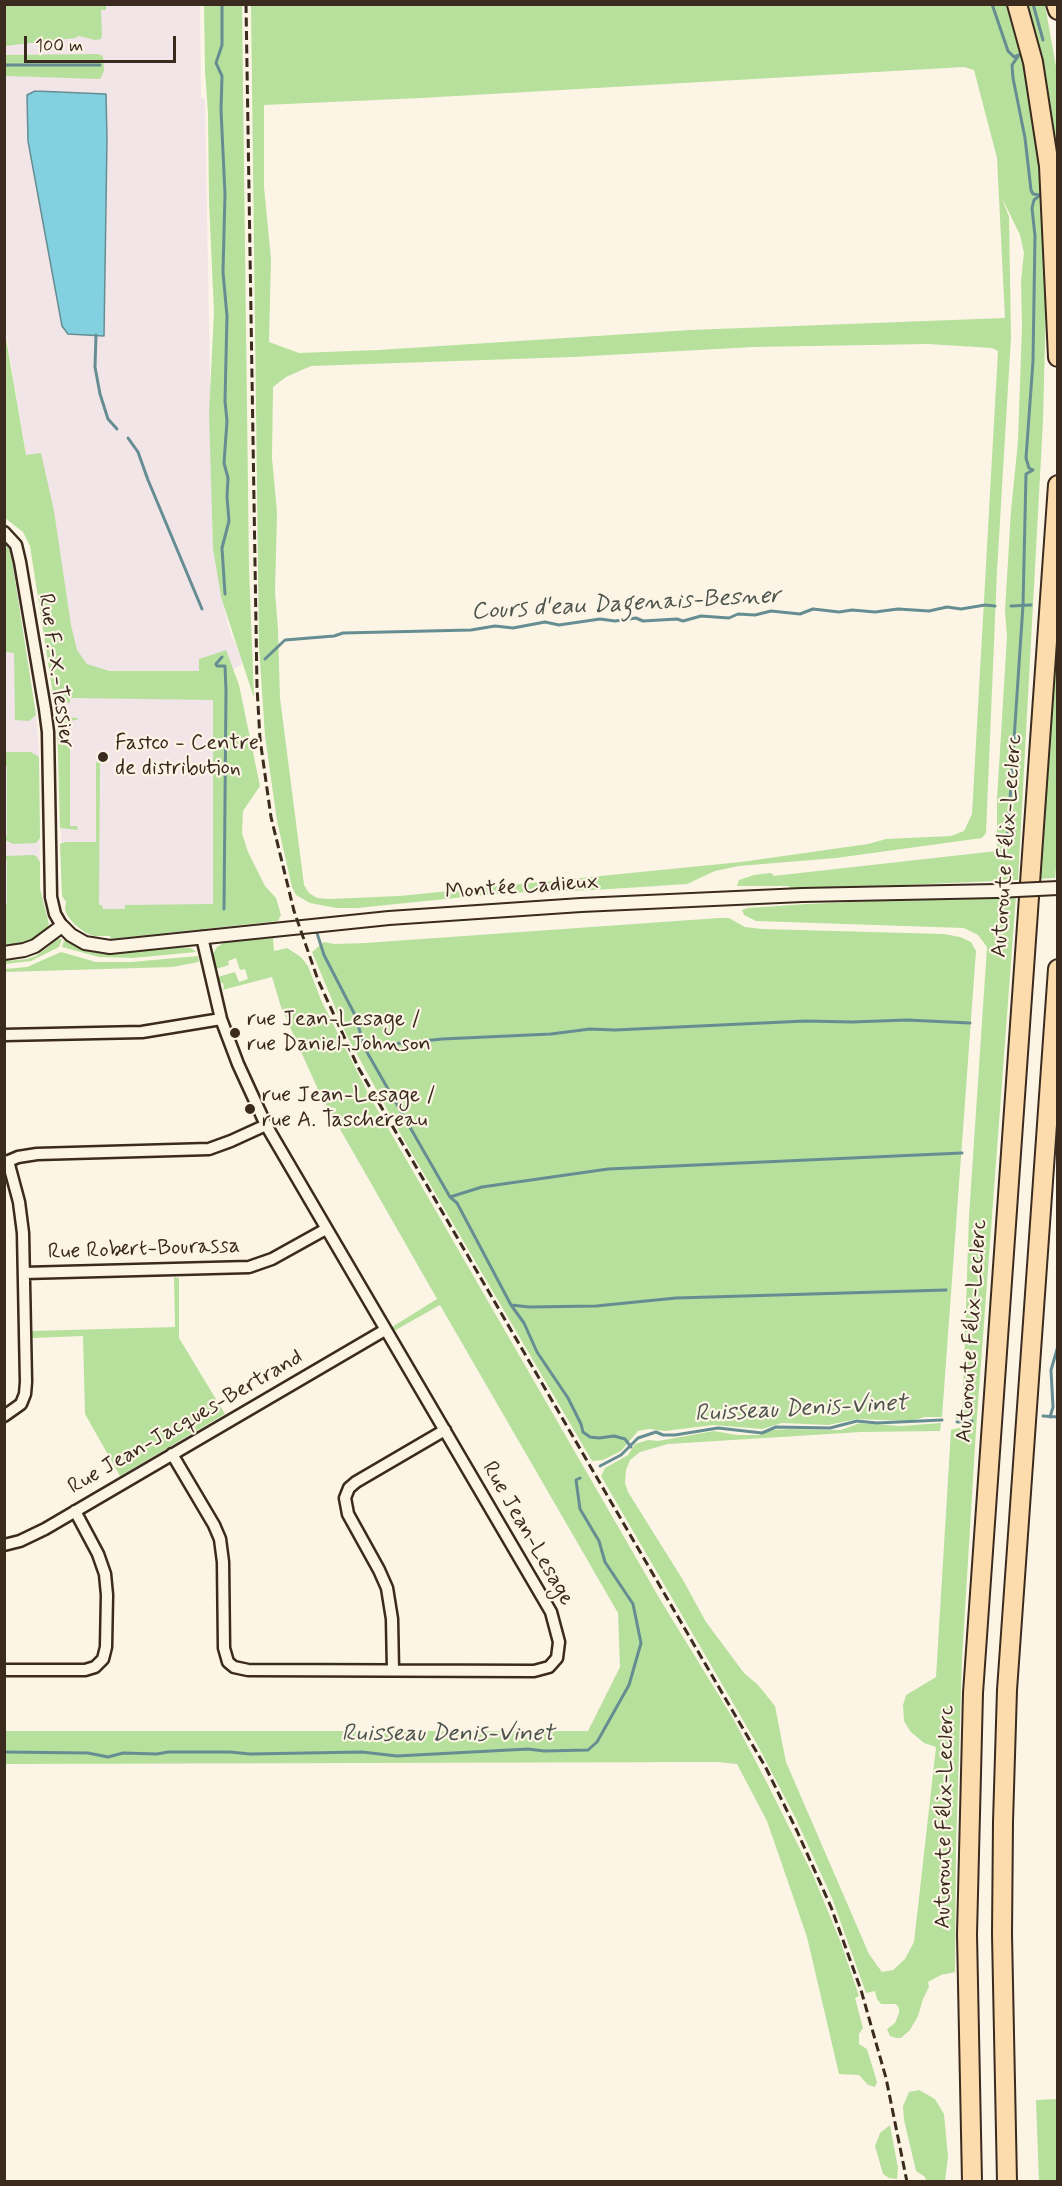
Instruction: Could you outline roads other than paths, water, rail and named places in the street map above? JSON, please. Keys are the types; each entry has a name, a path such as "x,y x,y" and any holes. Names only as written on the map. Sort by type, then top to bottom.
{"highway":[{"path":"1017,4 1033,62 1049,166 1058,357"},
{"path":"1056,4 1058,10"},
{"name":"Autoroute Félix-Leclerc","path":"972,2181 967,1934 973,1694 1058,485"},
{"path":"1007,2181 1002,1923 1007,1690 1058,969"}],"street":[{"name":"Rue F.-X.-Tessier","path":"4,532 16,545 21,562 45,709 48,732 51,897 55,914 62,926"},
{"name":"Montée Cadieux","path":"62,926 78,940 100,946 135,945 389,918 581,905 1058,888"},
{"path":"4,953 35,946 62,926"},
{"name":"Rue Jean-Lesage","path":"172,1454 220,1539 223,1562 224,1648 228,1662 234,1667 248,1670 540,1670 552,1664 558,1653 558,1634 551,1612 266,1125 238,1064 221,1019 202,937"},
{"path":"4,1035 142,1032 221,1019"},
{"path":"4,1416 17,1408 25,1394 22,1219 15,1179 6,1162 37,1154 209,1149 266,1125"},
{"name":"Rue Robert-Bourassa","path":"24,1273 249,1267 272,1259 326,1228"},
{"name":"Rue Jean-Jacques-Bertrand","path":"4,1545 32,1536 385,1330"},
{"path":"393,1670 392,1620 387,1588 348,1514 345,1498 349,1488 356,1482 445,1430"},
{"path":"4,1670 85,1670 95,1667 103,1659 106,1647 105,1574 98,1554 75,1511"}],"water":[{"path":"35,91 106,94 104,336 68,334 62,326 28,141 27,95"}],"waterway":[{"path":"216,63 222,45 222,4"},
{"path":"992,4 1008,51 1014,57 1019,55 1012,65 1013,78 1025,138 1031,190 1033,194 1040,195 1034,200 1032,208 1035,236 1033,361 1026,458 1029,468 1033,470 1026,474 1023,605 1007,844"},
{"path":"1033,4 1043,40"},
{"path":"216,63 222,76 221,110 225,194 223,272 227,316 225,401 227,421 224,463 228,478 229,521 222,548 225,594"},
{"path":"4,65 100,65"},
{"path":"96,335 95,367 100,394 108,419 117,429"},
{"path":"128,438 138,452 202,609"},
{"name":"Cours d'eau Dagenais-Besner","path":"265,659 285,640 334,636 343,633 471,630 495,626 513,628 545,622 559,625 600,619 615,621 636,618 643,621 677,619 683,621 701,616 729,618 738,614 755,615 771,611 800,614 813,609 875,612 898,609 929,611 947,607 961,609 985,605 995,606"},
{"path":"1011,606 1031,605"},
{"path":"222,657 216,664 225,666 226,691 224,909"},
{"path":"316,930 324,955 356,1017 364,1047"},
{"path":"962,1153 608,1169 482,1187 450,1197 364,1047 442,1039 551,1034 590,1029 615,1030 805,1021 907,1020 970,1023"},
{"path":"450,1197 457,1203 511,1305 524,1323 537,1352 568,1398 583,1432 590,1437 614,1436 625,1439 631,1447"},
{"path":"511,1305 596,1306 676,1298 946,1290"},
{"path":"1050,1417 1053,1407 1051,1370 1058,1346"},
{"name":"Ruisseau Denis-Vinet","path":"1043,1416 1058,1417"},
{"name":"Ruisseau Denis-Vinet","path":"600,1466 621,1455 638,1438 656,1432 663,1435 675,1435 718,1428 762,1433 776,1427 830,1428 857,1421 877,1423 942,1420"},
{"name":"Ruisseau Denis-Vinet","path":"957,1422 972,1421"},
{"name":"Ruisseau Denis-Vinet","path":"4,1752 88,1753 108,1757 123,1753 168,1752 250,1754 362,1752 397,1756 528,1749 588,1750 597,1742 629,1685 641,1643 633,1604 605,1562 599,1541 580,1509 576,1480 580,1478"}],"railway":[{"path":"246,4 257,687 260,739 271,817 294,911 318,980 358,1067 766,1768 797,1831 831,1907 861,1990 886,2078 907,2182"}],"place":[{"name":"Fastco - Centre de distribution","path":"103,757"},
{"name":"rue Jean-Lesage / rue Daniel-Johnson","path":"235,1033"},
{"name":"rue Jean-Lesage / rue A. Taschereau","path":"250,1109"}]}
